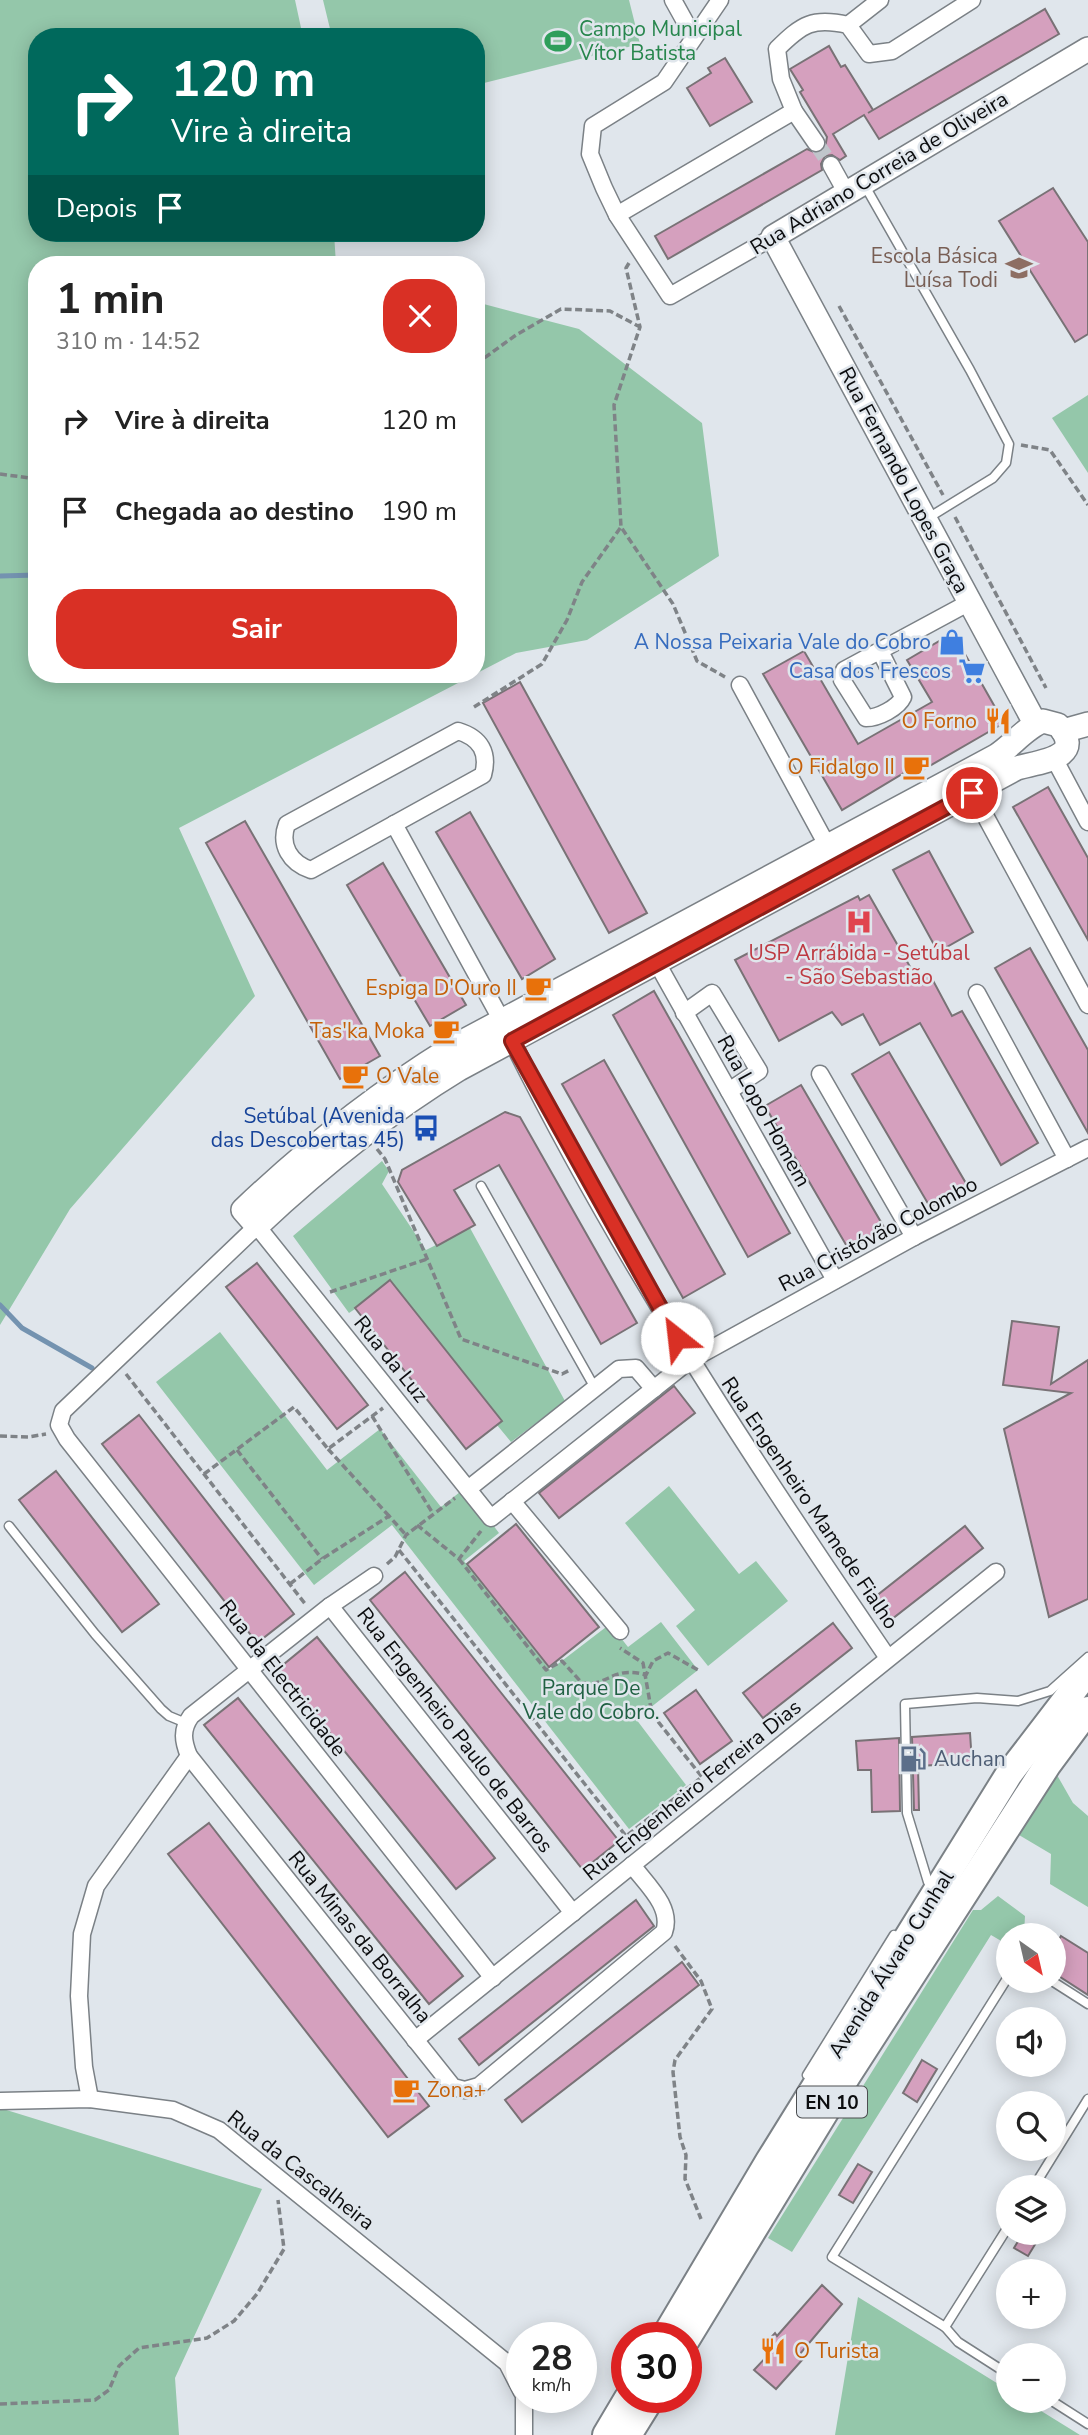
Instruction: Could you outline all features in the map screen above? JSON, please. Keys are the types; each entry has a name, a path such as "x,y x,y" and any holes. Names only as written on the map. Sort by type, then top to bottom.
{"main road":[{"name":"Avenida Álvaro Cunhal","path":"673,2322 769,2161 1009,1774 1088,1671"},
{"name":"Avenida Álvaro Cunhal","path":"697,2322 847,2076 982,1867 1088,1710"},
{"path":"606,2435 619,2413"},
{"path":"628,2435 641,2413"}],"street":[{"path":"673,0 694,36"},
{"path":"640,247 617,215 590,154 593,126 664,82 720,0"},
{"path":"848,25 880,0"},
{"path":"817,143 794,111 781,79 777,49 799,28 824,19 848,25 869,54 892,51 972,0"},
{"name":"Rua Adriano Correia de Oliveira","path":"640,247 670,296 774,237 1088,49"},
{"path":"617,215 794,111"},
{"path":"831,165 854,187"},
{"name":"Rua Fernando Lopes Graça","path":"774,237 1033,725"},
{"path":"880,651 970,602"},
{"path":"740,685 828,847"},
{"path":"62,1431 60,1418 71,1401 257,1226 243,1210 320,1139 405,1077 507,1031 657,963 967,783 1015,744 1033,725 1051,721 1063,731 1066,744 1051,761 967,783 828,847 507,1031"},
{"path":"1063,731 1088,724"},
{"path":"1033,725 1024,740 1028,753 1051,761 1088,822"},
{"path":"458,731 482,747 486,757 482,775 394,824 312,870 293,859 284,839 288,824 458,731"},
{"path":"967,783 1088,1005"},
{"name":"Rua Engenheiro Mamede Fialho","path":"394,824 689,1361 888,1658"},
{"name":"Rua Lopo Homem","path":"657,963 835,1280"},
{"path":"684,1013 712,993 759,1071 729,1091"},
{"path":"977,993 1068,1158"},
{"path":"820,1074 914,1237"},
{"name":"Rua Cristóvão Colombo","path":"492,1518 689,1361 914,1237 1088,1147"},
{"name":"Rua da Luz","path":"257,1226 492,1518"},
{"path":"468,1489 619,1370 636,1368 654,1389"},
{"name":"Rua da Electricidade","path":"62,1431 493,1978"},
{"path":"512,1501 620,1631"},
{"name":"Rua Engenheiro Ferreira Dias","path":"415,2040 996,1572"},
{"path":"90,2099 84,2067 79,1996 82,1934 96,1886 189,1756 184,1744 186,1723 330,1606 374,1576"},
{"name":"Rua Engenheiro Paulo de Barros","path":"330,1606 573,1913"},
{"name":"Rua Minas da Borralha","path":"189,1756 448,2083 458,2090 472,2089 664,1932"},
{"path":"632,1866 663,1907 667,1924 664,1932"},
{"name":"Rua da Cascalheira","path":"0,2101 90,2099 173,2110 219,2130 506,2362"},
{"path":"524,2413 524,2435"}],"lane":[{"path":"854,187 887,221 1009,444 1006,463 993,478 926,519"},
{"path":"481,1186 595,1388"},
{"path":"9,1526 95,1634 161,1709 169,1716 186,1723"},
{"path":"928,1882 907,1812 905,1704 977,1698 1018,1700 1051,1691 1088,1657"},
{"path":"921,1892 959,1853 982,1867"},
{"path":"798,2090 901,1924"},
{"path":"1066,1990 1088,2004"},
{"path":"996,2366 958,2342 945,2327 832,2257 998,1993"},
{"path":"1041,2175 1088,2099"},
{"path":"769,2161 770,2141 775,2131"},
{"path":"945,2327 997,2245"},
{"path":"1066,2410 1088,2424"}],"path":[{"path":"640,247 626,268 640,327 614,405 621,527 673,604 697,661 740,685"},
{"path":"485,357 516,335 561,309 610,311 640,327"},
{"path":"1032,446 1049,450 1088,505"},
{"path":"0,474 28,478"},
{"path":"474,706 542,664 567,620 582,582 621,527"},
{"path":"371,1141 385,1159 461,1339 562,1374 581,1363"},
{"path":"317,1301 337,1287 427,1259"},
{"path":"115,1359 316,1618"},
{"path":"328,1449 396,1398"},
{"path":"204,1474 294,1407 406,1535"},
{"path":"372,1416 432,1512"},
{"path":"0,1436 28,1437 62,1431"},
{"path":"237,1449 322,1559"},
{"path":"374,1576 399,1550 406,1535 432,1512 468,1489"},
{"path":"290,1584 322,1559 389,1516"},
{"path":"459,1559 492,1518"},
{"path":"417,1525 459,1559 545,1670 562,1661 582,1683 592,1685 620,1672 631,1670 646,1675"},
{"path":"399,1550 626,1836 702,1777 652,1714 643,1663 616,1642 620,1631"},
{"path":"646,1675 653,1661 668,1653 698,1670"},
{"path":"664,1932 701,1981 712,2009 675,2060 673,2072 680,2137 686,2155 685,2179 701,2219"},
{"path":"0,2404 95,2400 110,2390 119,2366 139,2348 207,2338 234,2321 257,2294 284,2249 276,2192 282,2180"}],"green space":[{"path":"0,0 295,0 301,28 28,28 28,242 335,242 335,256 28,256 28,683 459,683 179,828 255,996 70,1209 0,1325"},
{"name":"Campo Municipal Vítor Batista","path":"323,0 629,0 640,44 485,83 485,28 330,28"},
{"path":"485,304 579,329 702,423 719,556 587,640 516,653 485,669"},
{"path":"1088,395 1088,473 1052,418"},
{"path":"382,1161 389,1171 382,1184 426,1250 470,1228 565,1401 511,1442 385,1289 349,1313 293,1236"},
{"name":"Parque De Vale do Cobro.","path":"220,1332 327,1470 380,1429 441,1507 465,1488 499,1533 464,1561 550,1670 610,1624 628,1647 661,1622 698,1670 636,1719 686,1785 629,1829 392,1525 314,1585 156,1382"},
{"path":"669,1486 739,1574 756,1561 788,1601 708,1666 676,1626 695,1610 625,1523"},
{"path":"1057,1775 1073,1803 1088,1816 1088,1907 1050,1884 1051,1854 1019,1835"},
{"path":"998,1896 1025,1916 1025,1923 996,1923 996,1938 991,1935 792,2252 768,2238 973,1910 981,1910"},
{"path":"0,2108 262,2189 175,2378 179,2435 0,2435"},
{"path":"858,2297 996,2383 996,2413 1044,2413 1080,2435 835,2435"}],"building":[{"path":"1045,9 1059,34 879,139 864,115 833,134 846,156 840,160 832,155 825,156 821,164 822,170 668,259 655,236 807,149 816,153 825,148 827,137 800,92 803,90 790,69 829,46 841,67 845,65 873,110 868,113"},
{"path":"725,58 752,102 710,126 687,88 711,73 708,68"},
{"path":"1053,188 1088,242 1088,334 1075,342 999,221"},
{"path":"953,633 1004,723 907,779 904,773 842,810 763,674 804,651 858,744 932,702 907,660"},
{"path":"520,682 647,913 609,933 483,703"},
{"path":"1048,787 1088,858 1088,940 1013,807"},
{"path":"470,812 555,959 522,979 436,832"},
{"path":"245,821 380,1056 340,1079 206,843"},
{"path":"929,851 973,932 938,952 893,870"},
{"path":"383,863 466,1005 430,1026 347,885"},
{"path":"869,895 917,979 929,973 952,1016 962,1011 1038,1143 1001,1165 920,1023 880,1045 863,1014 842,1025 832,1012 779,1041 735,960 858,896 860,900"},
{"path":"1030,948 1088,1050 1088,1133 995,968"},
{"path":"654,991 790,1233 748,1257 613,1015"},
{"path":"889,1052 967,1185 930,1207 852,1074"},
{"path":"604,1060 725,1274 683,1298 562,1084"},
{"path":"801,1085 885,1229 849,1250 765,1106"},
{"path":"505,1112 520,1117 637,1323 601,1344 499,1165 454,1190 475,1225 437,1246 398,1182 402,1170"},
{"path":"257,1263 368,1405 337,1429 226,1287"},
{"path":"390,1280 502,1421 466,1449 355,1308"},
{"path":"1012,1321 1059,1327 1051,1384 1088,1360 1088,1599 1049,1617 1004,1429 1071,1393 1003,1385"},
{"path":"674,1386 695,1413 559,1518 539,1493"},
{"path":"139,1415 294,1614 257,1643 102,1444"},
{"path":"56,1471 159,1604 122,1632 19,1500"},
{"path":"516,1524 599,1627 549,1667 467,1564"},
{"path":"965,1526 983,1548 892,1619 875,1597"},
{"path":"405,1572 619,1841 583,1870 370,1600"},
{"path":"833,1623 852,1648 763,1718 743,1693"},
{"path":"317,1637 495,1858 456,1889 278,1669"},
{"path":"696,1690 732,1741 700,1764 664,1713"},
{"path":"238,1698 463,1976 429,2004 204,1725"},
{"path":"970,1733 972,1763 918,1766 919,1810 914,1810 912,1737"},
{"path":"899,1738 900,1811 872,1812 871,1770 858,1770 856,1741"},
{"path":"209,1823 429,2106 388,2137 168,1854"},
{"path":"636,1900 654,1926 479,2065 459,2039"},
{"path":"1066,1939 1088,1953 1088,1995 1066,1981"},
{"path":"682,1962 699,1985 522,2122 505,2100"},
{"path":"922,2060 937,2069 917,2102 903,2093"},
{"path":"858,2164 872,2172 853,2203 839,2195"},
{"path":"1016,2245 1035,2245 1028,2256 1014,2248"},
{"path":"822,2285 842,2304 799,2355 803,2359 776,2389 754,2370 770,2353 763,2346 775,2333 777,2336"}],"waterway":[{"path":"0,576 28,575"},
{"path":"0,1305 22,1328 92,1368"}],"tunnel":[{"path":"816,143 831,165"}],"place":[{"name":"Campo Municipal Vítor Batista","path":"558,41"},
{"name":"Escola Básica Luísa Todi","path":"1019,268"},
{"name":"A Nossa Peixaria Vale do Cobro","path":"952,642"},
{"name":"Casa dos Frescos","path":"972,671"},
{"name":"O Forno","path":"998,721"},
{"name":"O Fidalgo II","path":"916,767"},
{"name":"USP Arrábida - Setúbal - São Sebastião","path":"859,922"},
{"name":"Espiga D'Ouro II","path":"538,988"},
{"name":"Tas'ka Moka","path":"446,1031"},
{"name":"O Vale","path":"355,1076"},
{"name":"Setúbal (Avenida das Descobertas 45)","path":"426,1128"},
{"name":"Auchan","path":"913,1759"},
{"name":"Zona+","path":"406,2090"},
{"name":"O Turista","path":"773,2351"}],"route":[{"path":"677,1338 512,1041 972,793"}]}
